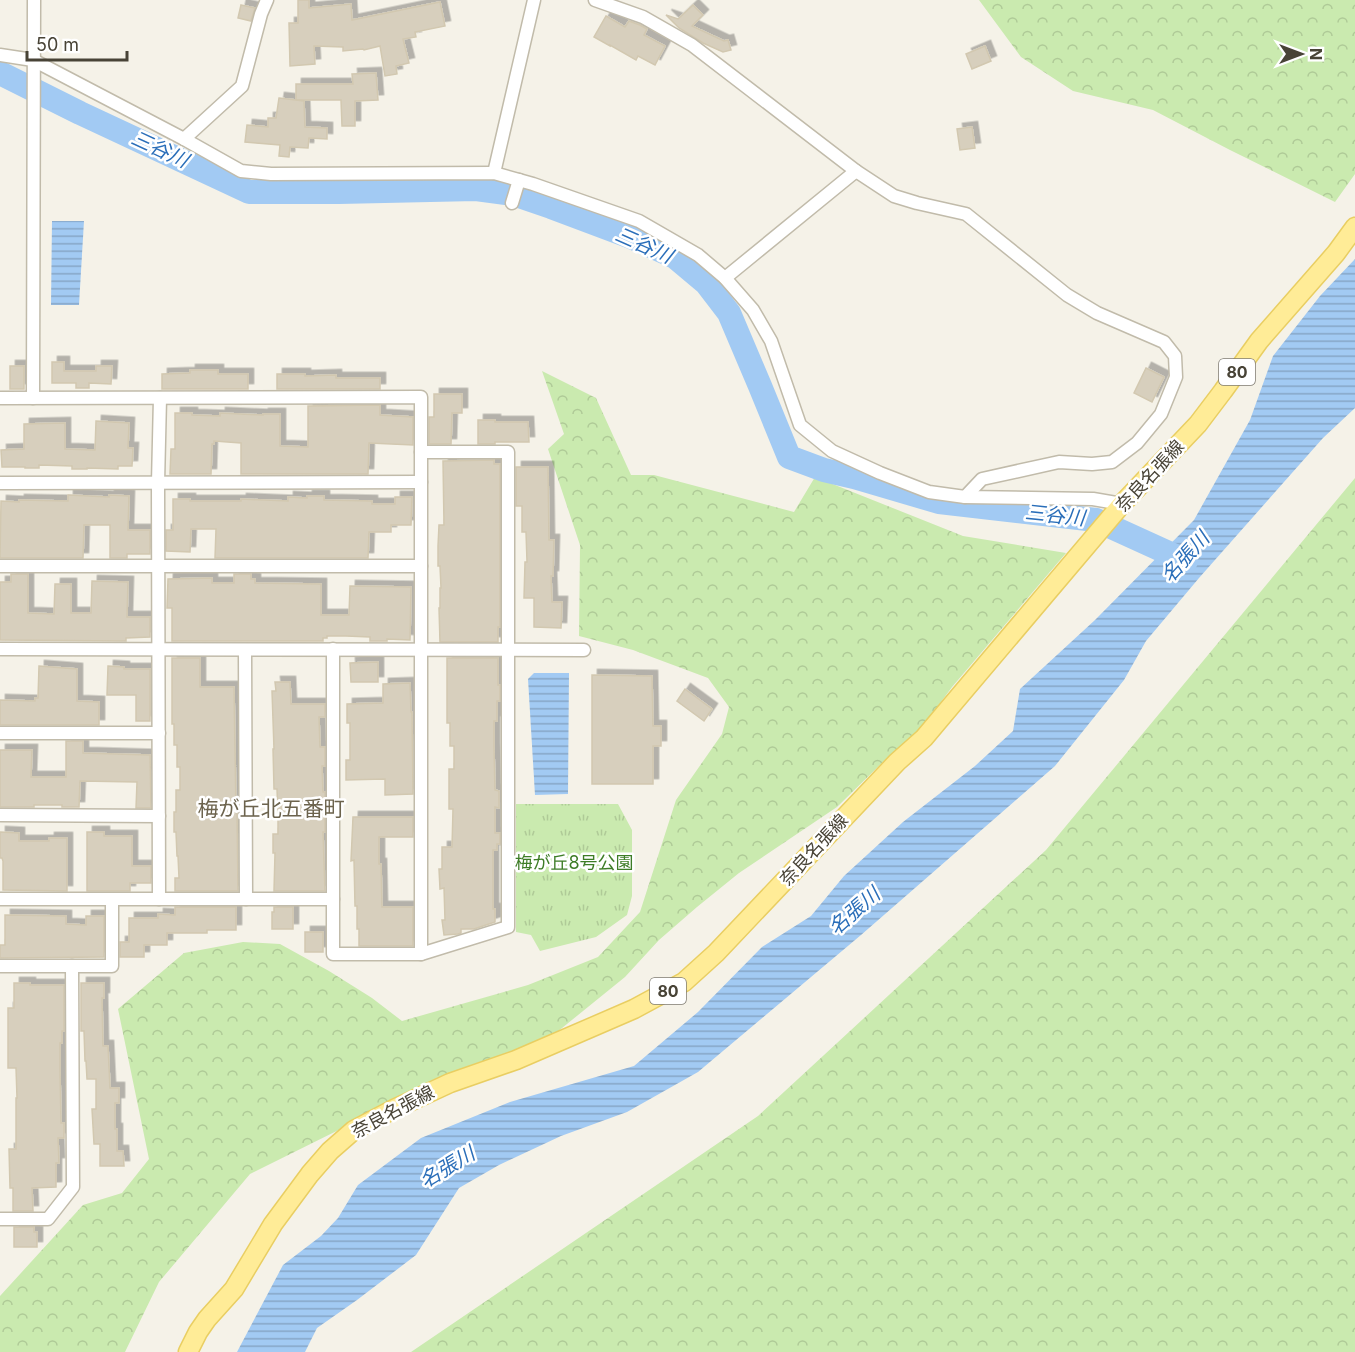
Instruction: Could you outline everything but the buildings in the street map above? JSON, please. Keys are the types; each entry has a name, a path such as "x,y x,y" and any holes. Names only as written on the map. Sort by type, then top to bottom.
{"main road":[{"name":"奈良名張線","path":"188,1352 198,1332 234,1289 273,1224 310,1174 330,1151 354,1130 450,1083 516,1060 634,1009 684,982 716,953 897,762 924,738 1118,509 1198,424 1259,341 1336,253 1355,227"}],"street":[{"path":"33,398 34,0"},
{"path":"184,139 242,86 261,14 267,0"},
{"path":"494,173 534,0"},
{"path":"596,0 643,17 692,45 856,171 894,196 966,214 1067,295 1097,313 1164,342 1175,356 1176,377 1161,414 1137,443 1112,462 1092,464 1059,462 982,479 965,496"},
{"path":"0,55 33,60 241,171 271,174 494,173 639,221 698,255 725,278 753,310 771,341 800,425 832,451 880,474 929,492 965,496 1093,499 1118,509"},
{"path":"725,278 856,171"},
{"path":"513,202 519,181"},
{"path":"0,398 421,397 421,954"},
{"path":"159,899 158,483 160,398"},
{"path":"333,650 333,954 421,954 508,927 508,452 421,452"},
{"path":"0,483 421,482"},
{"path":"0,566 421,566"},
{"path":"0,649 584,650"},
{"path":"245,650 246,899"},
{"path":"0,733 159,733"},
{"path":"0,815 159,816"},
{"path":"0,899 333,899"},
{"path":"0,966 112,966 112,900"},
{"path":"0,1219 48,1219 72,1187 72,966"}],"green space":[{"path":"979,0 1355,0 1355,174 1335,202 1153,110 1073,91 1021,57"},
{"path":"542,371 596,398 631,475 654,475 794,512 815,477 963,536 1066,553 952,687 921,729 887,758 837,807 739,873 697,907 659,940 625,977 546,1041 387,1106 250,1174 159,1282 125,1352 0,1352 0,1296 83,1205 122,1193 149,1159 118,1009 184,953 243,942 280,944 372,998 402,1021 528,985 598,957 640,912 676,800 722,734 729,707 708,678 633,650 579,636 580,545 548,449 564,434"},
{"path":"1355,478 1355,1352 411,1352 758,1116 1046,850"},
{"name":"梅が丘8号公園","path":"516,804 618,804 632,830 632,896 627,915 596,937 540,951 531,935 516,932"}],"water":[{"path":"52,221 84,221 79,305 51,305"},
{"name":"名張川","path":"1355,259 1355,408 1323,438 1146,641 1124,680 1055,766 861,935 698,1072 627,1112 561,1136 499,1165 459,1188 416,1255 317,1328 305,1352 237,1352 283,1265 321,1236 338,1218 358,1185 421,1138 510,1102 634,1066 698,1012 762,947 811,916 844,876 903,822 975,766 1013,731 1020,689 1095,620 1194,520 1250,420 1273,356 1320,296"},
{"path":"534,673 569,673 568,794 535,795 528,679"}],"waterway":[{"name":"三谷川","path":"0,73 249,192 476,189 513,194 631,237 675,257 706,283 729,313 789,457 824,470 939,502 1096,520 1186,561"}],"district":[{"name":"梅が丘北五番町","path":"271,809"}]}
